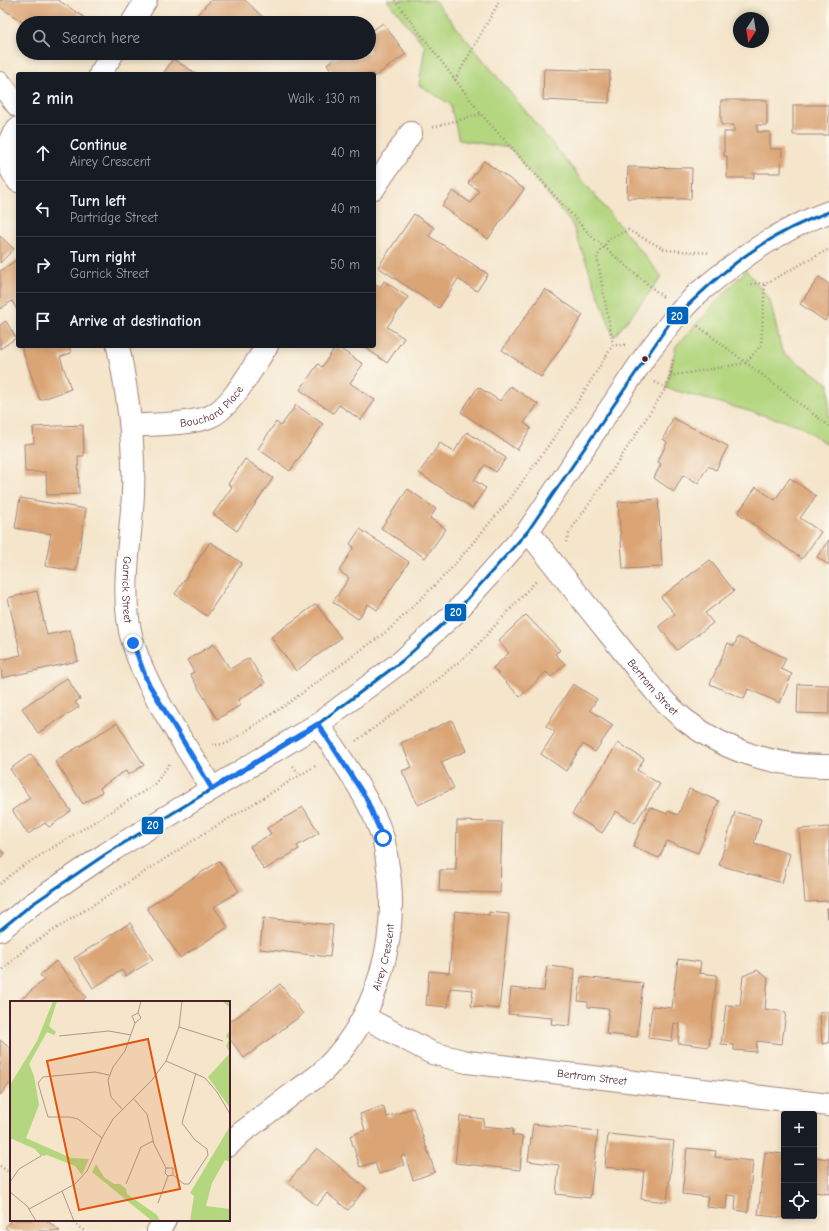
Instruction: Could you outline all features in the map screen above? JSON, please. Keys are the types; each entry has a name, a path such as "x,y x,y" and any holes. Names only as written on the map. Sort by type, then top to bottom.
{"street":[{"path":"136,16 146,0"},
{"path":"101,72 109,60"},
{"path":"0,83 16,103"},
{"path":"16,132 9,145 8,160 13,175 16,178"},
{"path":"376,185 411,133"},
{"path":"0,930 31,905 106,854 318,724 402,661 455,613 528,531 646,356 672,309 697,294 733,264 778,234 829,212"},
{"name":"Garrick Street","path":"118,348 128,394 132,426 133,492 126,601 133,643 147,681 212,789"},
{"name":"Bouchard Place","path":"132,426 192,421 209,417 217,412 232,398 266,348"},
{"name":"Bertram Street","path":"528,531 652,686 684,720 723,744 743,753 786,764 829,766"},
{"name":"Airey Crescent","path":"230,1144 241,1133 321,1073 351,1037 364,1017 381,974 387,952 391,929 391,883 383,838 366,798 318,724"},
{"name":"Bertram Street","path":"364,1017 432,1053 467,1062 829,1105"},
{"path":"158,1231 164,1221"}],"path":[{"path":"395,0 481,114 591,236 672,309"},
{"path":"455,80 500,0"},
{"path":"411,133 481,114"},
{"path":"0,884 18,869 154,785 172,760 198,746 226,744 287,704 390,629 449,571 510,499 565,422 613,345 597,257 609,240 628,230 666,250 712,253 707,258"},
{"path":"670,376 746,363 761,345 765,284 829,250"},
{"path":"697,325 829,426"},
{"path":"613,345 629,345"},
{"path":"0,972 33,944 198,837 337,753 411,701 471,652 562,555 570,531 608,477 666,388 674,354"},
{"path":"651,380 666,388"},
{"path":"0,1166 10,1173"},
{"path":"71,1221 84,1231"}],"green space":[{"path":"387,0 434,0 662,277 614,337 572,224 510,148 459,140 450,104 419,85 425,46"},
{"path":"746,270 770,300 782,352 829,384 829,446 799,425 666,388 676,346"}],"building":[{"path":"0,0 58,0 82,16 16,16 16,18 0,7"},
{"path":"211,0 245,0 262,16 196,16"},
{"path":"383,23 406,54 376,76 376,72 333,72 327,64 332,60 376,60 376,28"},
{"path":"172,60 175,60 194,72 164,72"},
{"path":"544,69 610,71 609,103 543,100"},
{"path":"721,100 767,100 767,125 757,125 757,132 770,132 770,149 782,149 781,173 753,173 754,178 727,178 727,156 724,156 724,132 734,132 734,125 721,125"},
{"path":"793,105 829,105 829,135 793,135"},
{"path":"484,161 524,189 488,239 442,206 453,191 471,203 479,191 468,183"},
{"path":"628,167 692,168 691,199 627,198"},
{"path":"414,214 434,228 429,236 488,274 477,291 458,279 439,308 378,267"},
{"path":"0,236 14,249 0,263"},
{"path":"16,260 16,308 12,301 0,309 0,271"},
{"path":"819,277 829,284 829,315 825,321 800,304"},
{"path":"384,281 408,297 387,327 404,338 387,363 366,348 376,348 376,285 380,287"},
{"path":"545,289 583,315 541,377 502,350"},
{"path":"6,321 16,338 0,349 0,325"},
{"path":"22,348 70,348 71,353 60,357 71,389 40,400"},
{"path":"335,348 339,348 363,364 350,383 375,400 361,420 339,405 333,413 300,390 318,364 322,367"},
{"path":"510,386 538,404 524,423 531,428 517,450 461,412 478,387 500,401"},
{"path":"296,405 323,424 290,471 258,449 276,422 281,426"},
{"path":"673,418 728,446 716,470 708,466 698,483 683,475 674,492 654,478 661,464 658,462 667,442 663,439"},
{"path":"83,425 84,456 78,456 79,494 47,495 46,472 25,472 24,444 34,443 33,427"},
{"path":"467,432 506,458 496,472 485,465 474,480 486,488 472,508 419,473 440,443 454,452"},
{"path":"245,459 273,478 237,531 213,514 232,487 228,484"},
{"path":"790,478 816,496 800,518 821,532 802,559 738,513 756,487 775,500"},
{"path":"408,489 436,509 430,518 446,529 425,558 381,528"},
{"path":"20,498 86,509 76,571 45,566 51,534 15,528"},
{"path":"658,499 662,567 623,569 618,502"},
{"path":"360,529 409,562 377,610 368,604 358,619 333,602 349,578 339,571 354,547 350,544"},
{"path":"829,540 829,565 817,557"},
{"path":"210,542 242,563 207,616 175,594"},
{"path":"710,560 734,591 705,613 713,623 677,650 659,626 675,614 661,597"},
{"path":"37,591 47,635 70,630 78,661 2,678 0,660 21,655 8,598"},
{"path":"316,604 341,638 296,671 271,637"},
{"path":"526,615 560,650 555,654 565,664 551,677 546,672 520,697 493,668 509,653 498,641"},
{"path":"738,637 786,658 781,669 792,674 780,703 748,689 744,699 710,684 728,643 734,646"},
{"path":"214,644 230,669 249,658 265,683 238,700 241,705 217,719 190,674 194,672 187,660"},
{"path":"67,678 80,699 75,702 79,707 38,733 22,708"},
{"path":"573,684 597,699 590,710 613,725 595,752 583,744 566,771 541,754 555,732 546,726"},
{"path":"798,684 829,685 829,714 797,713"},
{"path":"452,720 466,751 441,762 454,788 418,805 402,771 412,767 401,743"},
{"path":"117,723 144,765 128,775 126,771 120,774 100,788 102,792 83,804 55,761"},
{"path":"618,743 644,759 637,770 660,784 635,823 616,811 602,833 572,814"},
{"path":"31,754 71,811 49,827 45,823 28,834 12,810 30,798 10,769"},
{"path":"689,789 719,801 698,853 667,841 659,858 633,847 650,807 667,814 668,811 678,815"},
{"path":"303,807 319,833 297,846 299,849 264,870 250,846 271,834 267,828"},
{"path":"735,812 761,819 754,843 790,854 782,883 719,865"},
{"path":"457,821 502,822 500,893 439,891 440,870 456,870"},
{"path":"829,827 829,901 805,902 799,829"},
{"path":"0,849 5,854 0,858"},
{"path":"219,861 239,891 214,907 228,927 180,958 147,908"},
{"path":"827,908 829,908 828,919"},
{"path":"455,911 489,915 489,912 509,914 499,1009 471,1006 473,990 450,988 448,1007 426,1005 429,971 449,973"},
{"path":"263,918 333,925 330,957 260,949"},
{"path":"130,923 153,960 126,976 122,970 93,988 74,958"},
{"path":"678,959 701,962 699,973 717,975 709,1047 678,1043 680,1024 674,1023 672,1041 648,1038 652,1006 672,1008"},
{"path":"56,961 86,997 82,1001 19,1001 44,980 40,975"},
{"path":"547,966 575,969 570,1026 551,1024 552,1018 508,1014 511,988 544,991"},
{"path":"757,970 768,978 765,1009 786,1012 782,1044 757,1041 756,1052 734,1050 734,1045 721,1044 726,1005 740,1006 743,976"},
{"path":"581,977 643,983 637,1037 606,1034 609,1009 588,1007 588,1002 578,1001"},
{"path":"280,984 303,1014 244,1058 230,1039 230,1022"},
{"path":"820,1012 829,1012 829,1043 822,1044"},
{"path":"0,1040 10,1048 10,1083 0,1095"},
{"path":"383,1106 387,1117 413,1108 435,1172 413,1180 405,1155 401,1157 404,1165 379,1174 375,1162 360,1167 350,1136 365,1130 360,1114"},
{"path":"460,1116 484,1119 483,1126 513,1129 512,1135 523,1137 520,1170 455,1163"},
{"path":"533,1124 598,1131 590,1198 556,1194 559,1165 528,1161"},
{"path":"608,1134 674,1141 667,1202 641,1199 644,1171 605,1167"},
{"path":"317,1148 366,1188 348,1210 327,1193 317,1206 288,1182"},
{"path":"687,1148 716,1151 715,1157 753,1161 748,1212 735,1210 736,1196 727,1195 726,1209 706,1207 708,1197 682,1194"},
{"path":"765,1152 781,1154 781,1218 758,1215"},
{"path":"817,1157 829,1159 829,1194 817,1192"},
{"path":"10,1221 47,1221 60,1231 10,1231 5,1228"}],"transit line":[{"name":"20","path":"0,930 31,905 106,854 318,724 402,661 455,613 528,531 669,324 705,289 742,258 782,233 829,212"}],"route":[{"path":"133,643 147,681 212,789 318,724 366,798 383,838"}]}
